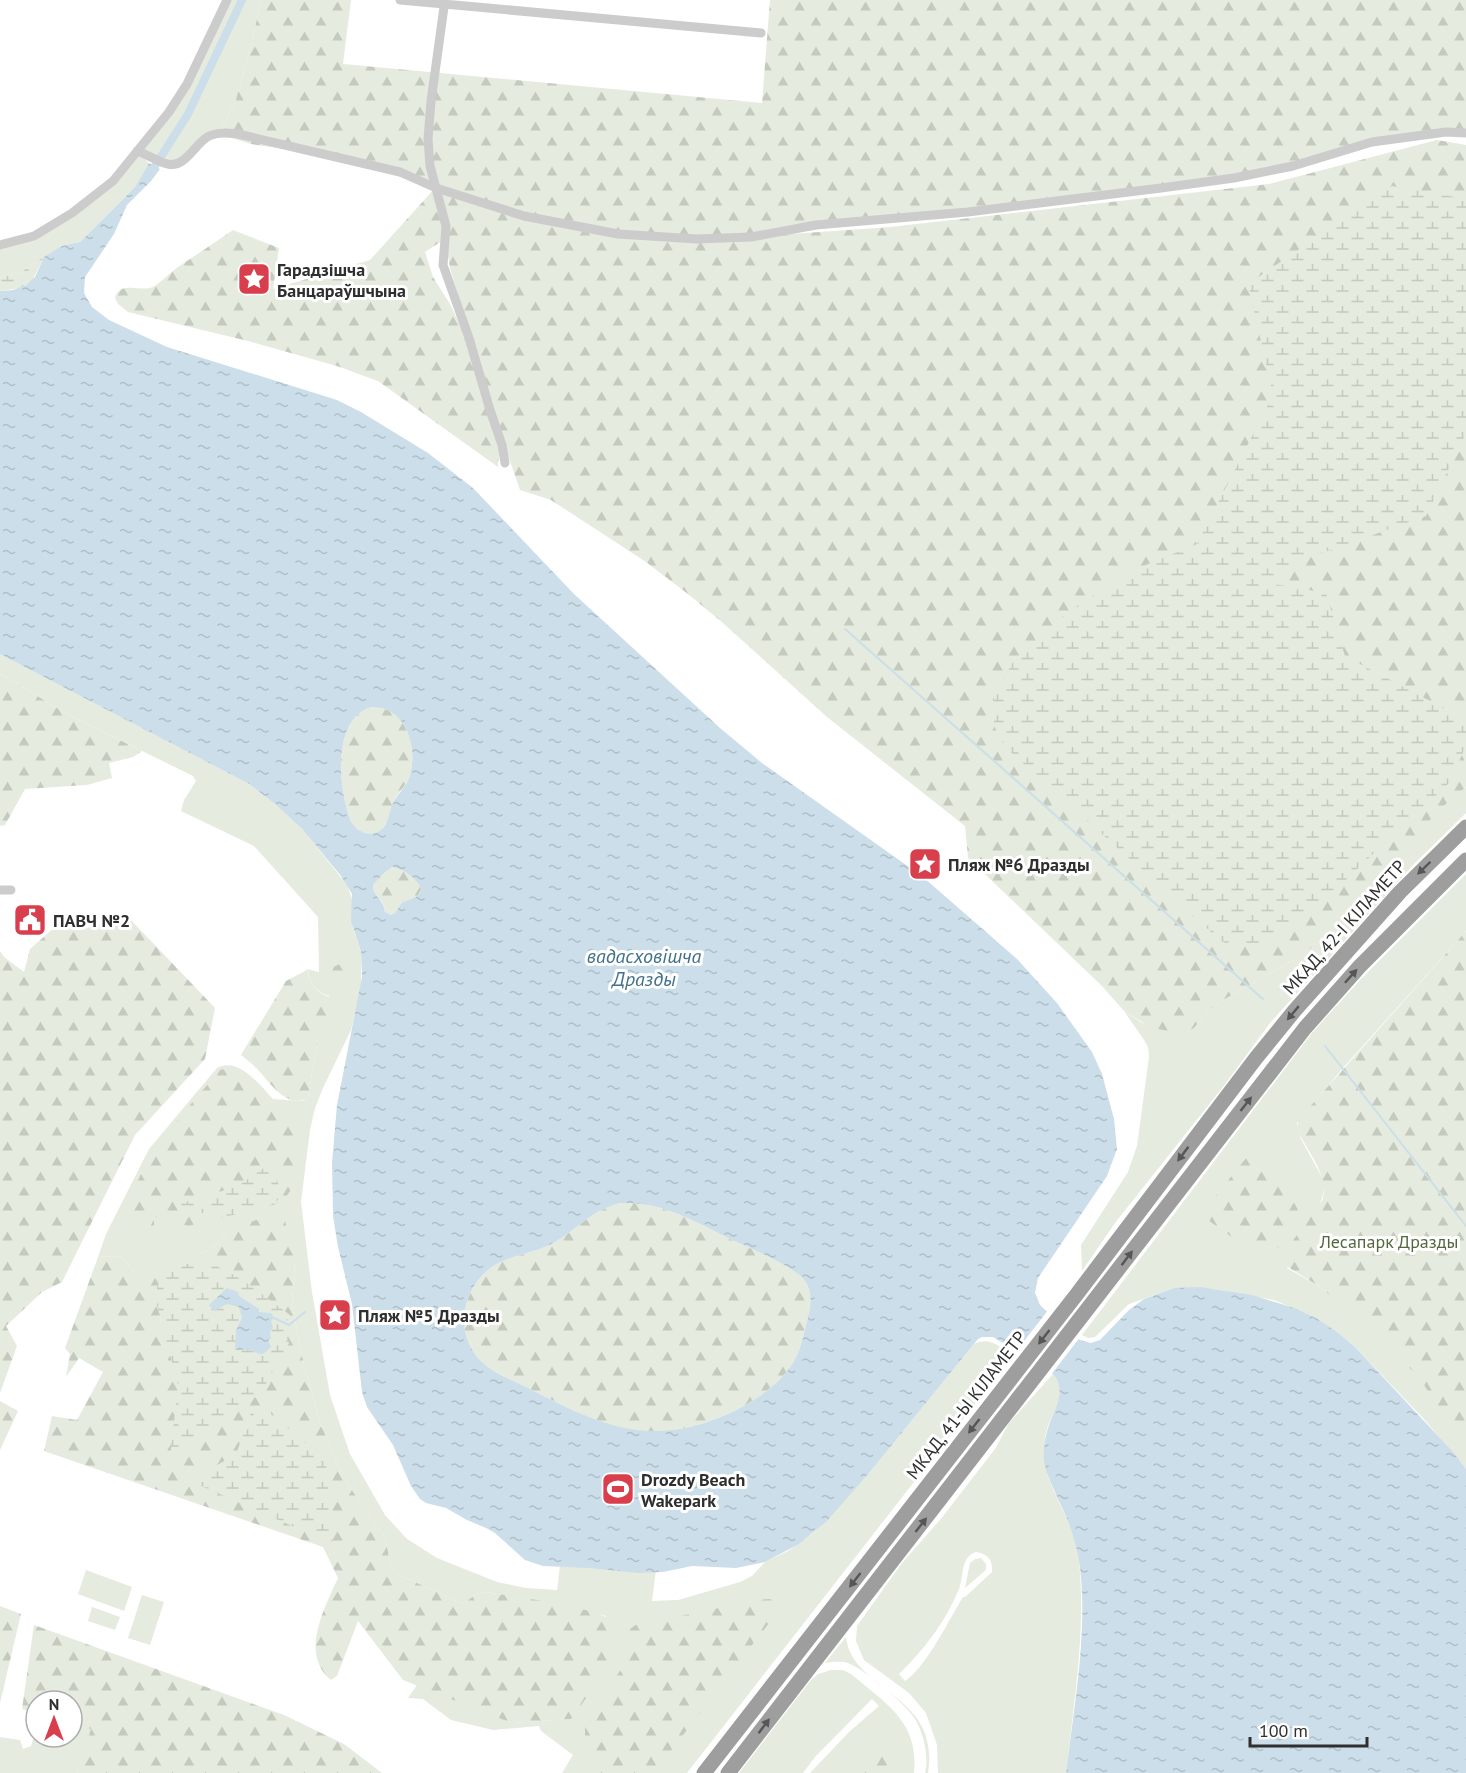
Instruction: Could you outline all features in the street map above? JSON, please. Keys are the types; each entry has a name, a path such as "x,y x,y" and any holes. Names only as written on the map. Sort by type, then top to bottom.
{"highway":[{"name":"МКАД, 42-І КІЛАМЕТР","path":"1257,1058 1295,1010 1393,900 1466,827"},
{"name":"МКАД, 42-І КІЛАМЕТР","path":"1274,1069 1311,1021 1360,966 1466,860"},
{"name":"МКАД, 41-Ы КІЛАМЕТР","path":"704,1773 1077,1294 1257,1058"},
{"name":"МКАД, 41-Ы КІЛАМЕТР","path":"728,1773 1274,1069"}],"street":[{"path":"0,245 34,236 72,213 113,181 140,152 187,84 227,0"},
{"path":"400,0 445,2 762,33"},
{"path":"445,2 428,139 430,166 446,226 443,266 469,338 502,445 505,463"},
{"path":"140,152 168,165 183,162 200,142 211,135 224,133 400,172 436,188 524,216 618,234 698,239 740,237 816,225 968,212 1161,189 1293,166 1372,142 1446,132 1466,133"},
{"path":"0,890 11,890"}],"green space":[{"path":"227,0 261,0 235,103 219,134 208,138 184,163 138,152 149,163 135,187 80,242 61,246 21,272 0,278 0,245 17,242 94,197 169,112"},
{"path":"261,0 351,0 343,64 762,103 770,0 1466,0 1466,133 1446,132 1161,188 1117,189 968,212 816,225 761,236 890,227 1269,184 1437,140 1466,145 1466,787 1440,809 1320,941 1299,957 1223,1000 1210,1009 1194,1028 1180,1034 1150,1027 1124,1011 1102,986 968,858 965,826 827,717 723,623 646,562 551,500 520,490 493,412 450,268 445,239 425,252 433,277 450,304 467,340 500,442 498,467 378,381 337,366 248,341 128,312 118,304 115,298 122,289 144,289 155,286 178,267 233,230 279,248 273,289 370,260 435,188 342,158 251,144 219,134 235,103"},
{"path":"1392,186 1466,199 1466,433 1426,516 1280,568 1269,583 1326,593 1345,656 1466,720 1466,746 1449,783 1290,932 1257,946 1231,945 1221,941 1005,747 994,726 994,697 1013,661 1068,612 1129,572 1197,544 1273,395 1248,284"},
{"path":"44,257 32,281 20,288 0,291 0,278 21,272"},
{"path":"0,654 249,784 303,830 347,885 353,902 353,928 361,951 361,988 351,1030 315,1108 301,1202 312,1292 330,1395 350,1454 385,1515 407,1539 437,1558 497,1582 526,1588 557,1590 581,1393 677,1405 652,1601 678,1600 740,1582 752,1576 765,1562 788,1551 825,1522 870,1472 974,1344 989,1342 1013,1355 687,1773 562,1773 573,1755 541,1731 539,1726 493,1730 451,1720 423,1699 408,1698 417,1685 511,1723 571,1719 606,1616 567,1606 486,1592 476,1594 463,1604 395,1573 391,1567 385,1537 342,1475 320,1422 304,1365 292,1305 295,1260 230,1229 214,1247 197,1255 198,1281 176,1294 137,1275 120,1256 98,1257 106,1234 149,1149 217,1068 225,1065 241,1069 273,1099 302,1101 308,1098 318,1037 329,996 314,986 307,969 319,972 318,917 254,846 181,811 184,800 196,781 193,776 65,713 0,673"},
{"path":"0,673 65,713 142,751 133,757 109,763 112,778 87,785 25,789 5,825 0,826"},
{"path":"371,707 383,708 393,713 401,721 410,741 412,764 409,779 395,799 385,825 378,831 369,833 359,830 350,819 343,791 341,757 349,726 358,714"},
{"path":"1466,787 1466,813 1413,865 1270,1023 1226,1083 1115,1223 1082,1271 1081,1245 1128,1172 1137,1146 1149,1057 1148,1047 1124,1011 1142,1023 1187,1032 1194,1028 1210,1009 1223,1000 1299,957 1440,809"},
{"path":"395,867 415,879 421,890 417,897 391,915 385,912 383,903 374,892 373,886 390,868"},
{"path":"1466,874 1466,931 1343,1068 1297,1123 1301,1139 1324,1181 1324,1190 1317,1213 1287,1268 1320,1287 1466,1398 1466,1469 1423,1418 1355,1347 1316,1318 1274,1300 1214,1289 1174,1288 1129,1304 1095,1337 1088,1338 1082,1335 1312,1033 1360,980"},
{"path":"128,917 215,1008 205,1059 135,1135 62,1282 42,1292 6,1326 17,1346 0,1393 0,951 4,957 24,972 30,949 56,926 83,929"},
{"name":"Лесапарк Дразды","path":"1466,931 1466,1432 1441,1411 1420,1379 1377,1333 1320,1287 1283,1264 1283,1254 1322,1201 1324,1192 1320,1173 1297,1128 1299,1119"},
{"path":"346,961 351,977 348,986 337,984 332,980 329,969"},
{"path":"307,970 314,986 329,997 327,1029 318,1037 308,1098 300,1101 280,1094 241,1055 286,981"},
{"path":"230,1068 233,1073 240,1073 251,1079 285,1115 298,1140 290,1191 276,1204 188,1226 154,1217 154,1233 145,1233 130,1211 128,1201 154,1147 220,1070"},
{"path":"1253,1153 1288,1194 1299,1215 1295,1226 1280,1246 1263,1256 1259,1256 1202,1216 1205,1209 1247,1157"},
{"path":"271,1163 281,1192 276,1204 229,1216 186,1211 179,1204 238,1186"},
{"path":"620,1203 649,1205 688,1218 780,1263 805,1281 810,1291 810,1302 799,1349 793,1363 767,1390 732,1412 713,1420 674,1430 638,1430 603,1422 569,1408 495,1372 485,1365 472,1350 464,1325 465,1312 473,1287 482,1276 499,1263 555,1242 592,1215"},
{"path":"273,1214 281,1214 285,1221 295,1260 292,1305 304,1365 320,1422 342,1475 385,1537 391,1567 395,1573 463,1604 476,1594 486,1592 572,1607 604,1616 615,1622 612,1662 571,1719 511,1723 403,1680 358,1621 337,1676 331,1680 322,1669 317,1657 316,1644 322,1616 338,1578 323,1547 44,1451 52,1416 77,1420 103,1372 79,1358 66,1377 70,1354 65,1348 98,1257 120,1256 137,1275 149,1269 163,1290 198,1281 197,1255 214,1247 230,1229"},
{"path":"200,1258 240,1278 290,1315 283,1329 289,1343 260,1394 170,1458 178,1385 156,1301 158,1278"},
{"path":"1053,1374 1060,1390 1045,1438 1046,1464 1049,1479 1074,1538 1079,1560 1081,1587 1078,1666 1066,1773 938,1773 937,1745 926,1713 909,1693 864,1660 856,1641 857,1626 902,1563 940,1520 995,1449 1009,1423","holes":["976,1552 991,1561 992,1572 963,1597 929,1655 913,1675 905,1681 899,1674 926,1645 941,1624 961,1584 967,1558"]},
{"path":"0,1401 18,1411 0,1450"},
{"path":"265,1408 326,1461 333,1544 190,1481 236,1454 251,1413"},
{"path":"981,1558 986,1564 986,1570 965,1588 970,1563"},
{"path":"86,1570 132,1587 124,1611 78,1594"},
{"path":"142,1595 164,1602 150,1645 128,1638"},
{"path":"770,1599 777,1602 779,1610 670,1752 653,1768 636,1773 594,1773 586,1746 587,1719 624,1665 630,1629 637,1624 647,1625 661,1620"},
{"path":"0,1606 21,1614 0,1703"},
{"path":"92,1607 120,1617 115,1630 88,1621"},
{"path":"34,1625 284,1715 344,1744 382,1773 77,1773 91,1729 84,1727 84,1689 25,1689"},
{"path":"846,1637 852,1655 873,1679 848,1663 825,1663"},
{"path":"831,1670 843,1670 851,1674 898,1715 911,1740 914,1773 810,1773 849,1732 879,1706 872,1699 815,1757 803,1773 739,1773 811,1680 818,1674"},
{"path":"887,1690 909,1709 922,1726 928,1746 928,1773 925,1773 926,1753 918,1725 903,1705"},
{"path":"84,1727 92,1729 77,1773 0,1773 0,1737 20,1740 23,1749 84,1749"},
{"path":"868,1752 894,1761 883,1770 884,1773 856,1773 854,1757"}],"water":[{"name":"вадасховішча Дразды","path":"149,163 160,169 127,205 114,234 85,277 84,293 92,307 109,320 167,347 337,400 428,453 473,488 574,594 720,728 762,763 923,877 1017,959 1057,1003 1092,1052 1102,1074 1114,1119 1117,1149 1107,1176 1038,1278 1035,1293 1040,1305 1080,1340 1091,1343 1100,1340 1129,1310 1144,1299 1174,1288 1200,1287 1252,1295 1294,1308 1316,1318 1355,1347 1453,1452 1466,1469 1466,1773 1066,1773 1080,1664 1082,1607 1078,1555 1070,1526 1046,1471 1044,1461 1045,1438 1058,1400 1059,1387 1053,1374 993,1337 978,1339 870,1472 826,1522 799,1544 765,1562 736,1568 692,1566 663,1572 638,1573 543,1566 525,1560 495,1533 486,1528 446,1508 426,1503 420,1499 411,1486 393,1445 367,1407 362,1392 352,1304 333,1216 332,1163 337,1105 362,977 361,951 351,921 352,894 341,876 303,830 249,784 0,654 0,291 13,290 26,285 35,277 44,257 61,246 80,242 135,187","holes":["371,707 383,708 393,713 401,721 407,730 412,752 409,779 393,803 385,825 373,833 359,830 352,824 346,806 341,774 341,757 349,726 358,714","392,867 396,868 410,875 421,890 415,898 401,904 391,915 385,912 383,904 374,892 373,886","620,1203 635,1203 675,1213 768,1257 799,1275 810,1291 810,1308 798,1354 782,1377 750,1402 732,1412 693,1426 656,1431 620,1427 586,1416 500,1374 481,1361 472,1350 464,1325 468,1299 473,1287 482,1276 499,1263 555,1242 592,1215"]},
{"path":"227,1288 238,1292 239,1296 259,1309 259,1312 271,1313 274,1318 271,1321 273,1328 270,1331 271,1339 268,1340 271,1347 264,1353 235,1350 236,1330 242,1318 239,1307 227,1304 214,1311 209,1305"}],"pier":[{"path":"1049,1309 1081,1336 1050,1376 1014,1354"}],"waterway":[{"path":"155,166 188,114 242,0"},
{"path":"845,629 1263,999"},
{"path":"1325,1046 1466,1226"},
{"path":"274,1318 289,1325 305,1312"}],"place":[{"name":"Гарадзішча Банцараўшчына","path":"254,279"},
{"name":"Пляж №6 Дразды","path":"925,864"},
{"name":"ПАВЧ №2","path":"30,920"},
{"name":"Пляж №5 Дразды","path":"335,1315"},
{"name":"Drozdy Beach Wakepark","path":"618,1489"}]}
